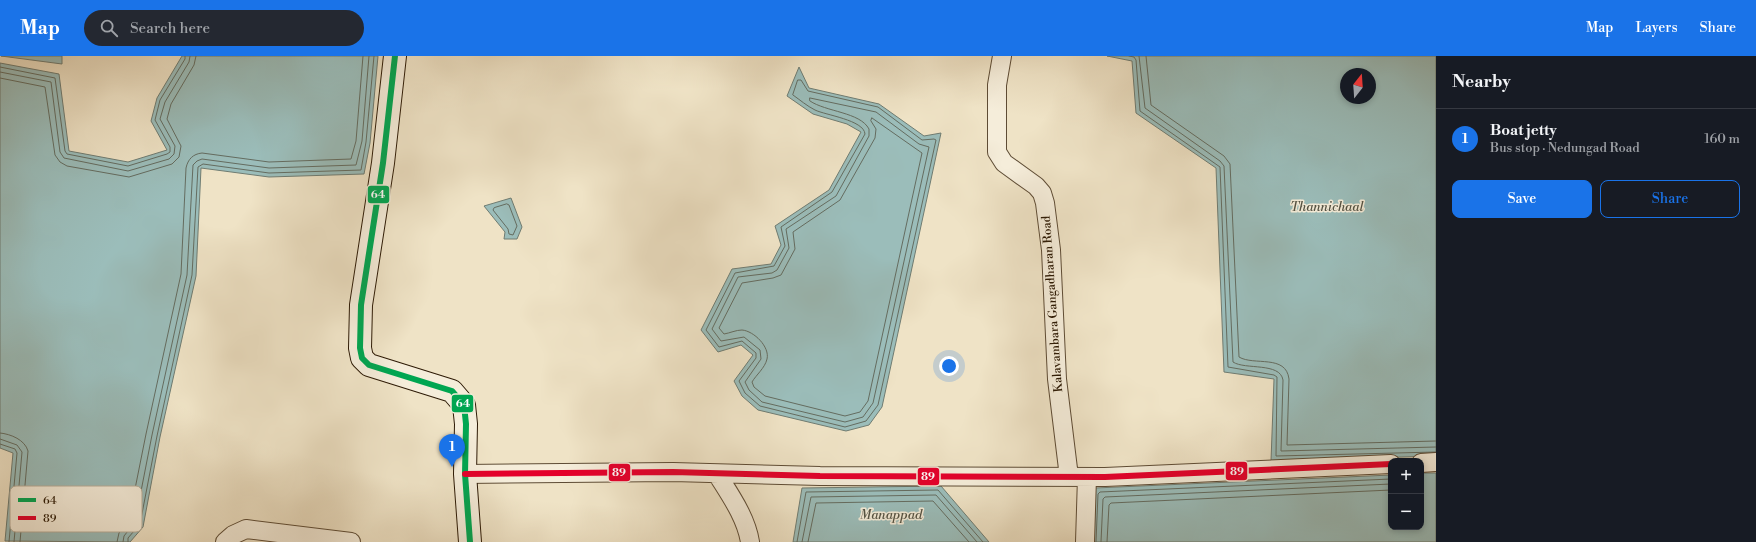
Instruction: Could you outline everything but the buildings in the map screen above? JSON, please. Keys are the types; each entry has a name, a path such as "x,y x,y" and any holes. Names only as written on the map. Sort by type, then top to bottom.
{"main road":[{"path":"395,56 383,163 360,305 360,348 362,358 369,365 452,391 464,405 466,424 465,474 470,542"}],"street":[{"name":"Kalavambara Gangadharan Road","path":"1001,61 997,85 997,152 1004,163 1042,192 1045,202 1051,250 1057,379 1069,477"},
{"path":"1424,463 1436,462"},
{"path":"465,474 665,472 717,474 1087,477 1388,464"},
{"path":"717,474 740,512 749,534 750,542"},
{"path":"1086,542 1087,477"},
{"path":"225,542 233,535 246,529 351,542"}],"water":[{"path":"1,56 62,56 62,64"},
{"path":"182,56 378,56 370,143 364,174 269,177 201,168 196,276 160,437 142,528 142,486 10,486 13,453 0,448 0,63 59,74 69,151 128,162 167,150 151,121 157,98"},
{"name":"Thannichaal","path":"1107,56 1436,56 1436,456 1271,461 1274,379 1224,372 1216,168 1136,113 1132,61"},
{"path":"799,67 809,88 879,104 924,136 941,133 882,407 869,425 846,431 758,410 742,396 734,381 753,355 741,345 718,352 701,330 732,269 771,264 781,245 775,226 829,190 861,132 847,124 813,114 787,96"},
{"path":"511,198 522,227 517,239 504,239 505,232 484,206"},
{"path":"1424,473 1436,473 1436,542 1092,542 1095,488 1388,475 1388,530 1424,530"},
{"path":"10,486 10,532 139,532 130,542 5,541"},
{"name":"Manappad","path":"941,486 989,542 793,542 802,488"}],"transit line":[{"name":"64","path":"395,56 383,163 361,305 360,348 362,358 369,365 452,391 464,405 466,424 465,474 470,542"},
{"name":"89","path":"465,474 673,472 820,476 1105,477 1388,464"}],"place":[{"name":"Boat jetty","path":"452,467"}]}
